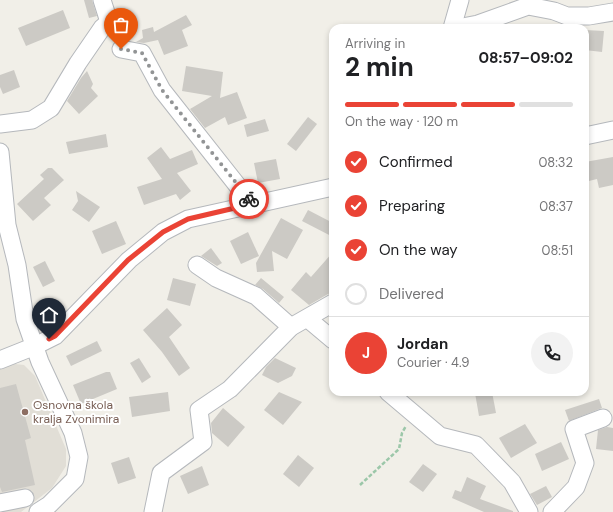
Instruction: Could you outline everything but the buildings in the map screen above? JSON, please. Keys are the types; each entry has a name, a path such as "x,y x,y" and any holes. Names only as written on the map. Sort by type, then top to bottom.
{"street":[{"path":"0,124 32,120 51,108 82,57 102,28 109,22 102,0"},
{"path":"453,24 460,0"},
{"path":"478,24 528,6 554,11 567,16 589,16 613,12"},
{"path":"121,49 142,53 162,90 252,204"},
{"path":"589,135 613,130"},
{"path":"0,152 7,225 17,265 26,319 40,362 73,434 79,457 75,479 48,505 38,512"},
{"path":"0,360 55,336 128,260 163,232 188,219 329,188"},
{"path":"197,265 216,278 256,296 291,327"},
{"path":"153,512 161,473 203,442 200,410 230,388 291,327 308,319 329,306"},
{"path":"308,319 329,337"},
{"path":"393,396 440,436 476,445 512,482 529,512"},
{"path":"552,512 576,486 585,463 574,429 603,418"},
{"path":"0,503 25,498"}],"path":[{"path":"360,485 399,449 402,433 413,413"}],"shaded area":[{"name":"Osnovna škola kralja Zvonimira","path":"15,364 24,365 35,376 66,449 66,466 52,488 21,512 0,512 0,366"}],"way so far":[{"path":"121,49 142,53 162,90 249,199"}],"place":[{"name":"Osnovna škola kralja Zvonimira","path":"25,412"}],"route":[{"path":"49,339 55,336 128,260 163,232 188,219 252,204 249,199"}]}
